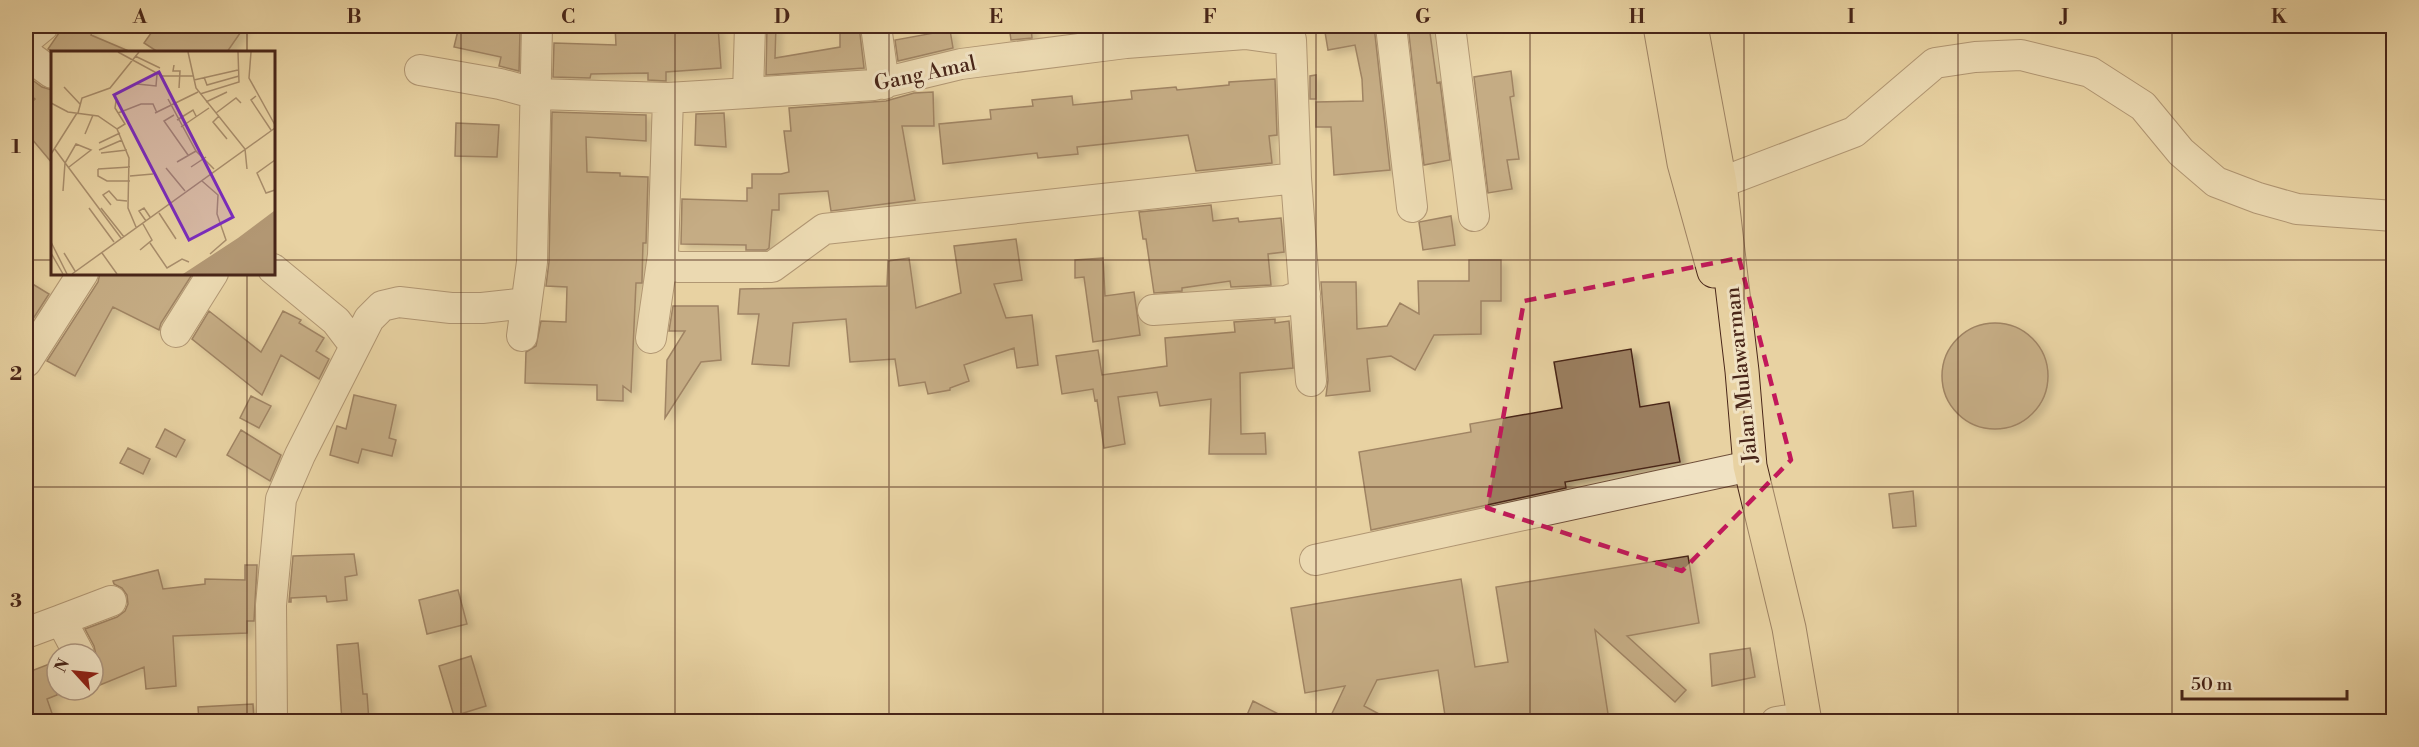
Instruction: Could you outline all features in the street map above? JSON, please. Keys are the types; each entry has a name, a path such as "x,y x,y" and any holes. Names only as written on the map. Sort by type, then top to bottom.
{"highway":[{"name":"Jalan Mulawarman","path":"1677,33 1706,168 1742,371 1750,466 1789,628 1795,720"}],"street":[{"path":"26,40 43,26"},
{"path":"522,336 532,262 537,26"},
{"path":"748,93 750,26"},
{"path":"876,26 884,84"},
{"path":"1391,26 1412,207"},
{"path":"1450,26 1474,216"},
{"path":"1298,33 1296,178 1311,381"},
{"name":"Gang Amal","path":"420,70 500,84 537,94 668,98 884,84 961,64 1126,43 1245,34 1298,33"},
{"path":"26,54 51,72"},
{"path":"1706,168 1854,132 1935,63 1975,57 2021,55 2090,72 2143,106 2181,152 2216,182 2258,198 2297,209 2394,216"},
{"path":"651,338 663,255 668,98"},
{"path":"663,255 669,265 679,267 772,267 825,229 1296,178"},
{"path":"274,270 336,321 356,346"},
{"path":"26,362 82,274"},
{"path":"177,332 212,274"},
{"path":"1153,310 1275,302 1292,300 1305,294"},
{"path":"272,722 271,605 281,499 300,455 369,319 382,306 399,302 461,308 526,303"},
{"path":"1315,560 1750,466"},
{"path":"26,633 111,601"},
{"path":"61,620 73,642"}],"highlighted area":[{"path":"1739,258 1791,460 1682,571 1487,508 1524,301"}],"building":[{"path":"60,26 82,26 93,31 91,35 129,51 51,51 48,49 59,33"},
{"path":"156,26 245,26 228,51 156,51 144,43"},
{"path":"459,26 487,26 520,31 519,71 499,66 501,57 454,47"},
{"path":"615,26 718,26 721,68 666,72 666,81 648,80 648,73 591,74 590,78 553,77 554,43 616,45"},
{"path":"767,26 776,26 775,58 840,47 840,26 859,26 864,68 766,75"},
{"path":"1009,26 1031,26 1032,38 1011,40"},
{"path":"1324,26 1374,26 1390,170 1334,175 1331,127 1316,127 1316,102 1363,101 1362,79 1355,45 1328,50"},
{"path":"1408,26 1429,26 1437,83 1440,82 1450,160 1424,165"},
{"path":"950,30 953,48 898,61 895,40"},
{"path":"1511,71 1514,96 1510,97 1519,159 1507,160 1512,189 1488,193 1474,77"},
{"path":"1316,75 1316,99 1310,99 1310,76"},
{"path":"27,76 42,87 51,90 51,162 26,132 26,108 35,99 26,91"},
{"path":"1275,79 1277,135 1269,136 1272,163 1196,171 1188,135 1077,147 1078,154 1038,158 1037,153 943,164 939,124 991,119 990,110 1033,106 1032,100 1072,96 1073,105 1132,99 1131,91 1176,87 1177,90 1229,85 1229,82"},
{"path":"933,92 934,126 902,126 915,200 831,211 828,191 779,194 779,210 772,210 769,248 766,250 746,250 746,245 681,244 682,199 747,201 747,188 752,188 752,174 789,172 784,131 791,131 789,108 886,101 914,93"},
{"path":"552,112 646,115 646,141 586,137 587,172 648,177 642,283 636,283 631,392 623,386 623,401 597,400 597,385 525,383 526,352 536,346 541,321 566,322 567,287 546,286 549,262"},
{"path":"724,113 726,147 695,145 696,114"},
{"path":"456,123 499,125 497,157 455,156"},
{"path":"1211,205 1213,221 1238,218 1239,222 1281,218 1284,252 1268,254 1271,285 1231,287 1230,281 1182,288 1182,291 1154,293 1146,239 1143,239 1139,212"},
{"path":"1451,216 1455,245 1423,250 1419,222"},
{"path":"1016,239 1022,280 994,284 1006,318 1032,315 1038,365 1017,368 1014,348 964,365 969,381 950,388 950,390 928,394 925,382 899,386 895,359 850,362 846,319 793,323 789,366 752,364 759,314 738,314 740,289 887,286 888,261 909,258 916,308 961,293 954,246"},
{"path":"1103,258 1105,296 1134,292 1140,335 1093,342 1084,277 1075,278 1075,260"},
{"path":"1469,260 1501,260 1501,301 1481,301 1481,334 1434,335 1415,370 1391,356 1367,359 1370,391 1326,396 1328,380 1321,282 1356,282 1357,329 1387,326 1400,303 1419,314 1418,281 1469,281"},
{"path":"100,274 192,274 161,323 159,330 113,307 75,376 47,361 98,282"},
{"path":"26,280 49,294 31,322 26,319"},
{"path":"673,306 718,306 721,360 701,362 665,418 667,360 685,331 669,331"},
{"path":"209,311 261,352 283,311 301,320 299,323 324,338 316,351 329,359 319,379 281,355 262,395 192,339"},
{"path":"1275,319 1275,323 1289,321 1293,368 1240,373 1241,434 1265,433 1266,454 1209,454 1211,399 1160,406 1157,392 1118,397 1125,444 1104,448 1097,400 1095,401 1093,389 1062,394 1056,356 1098,350 1102,375 1167,366 1165,338 1235,332 1234,322"},
{"path":"1995,323 2015,327 2033,338 2044,356 2048,376 2044,396 2033,414 2015,425 1995,429 1975,425 1957,414 1946,396 1942,376 1946,356 1957,338 1975,327"},
{"path":"1631,349 1640,407 1669,402 1680,462 1565,482 1566,488 1371,530 1359,452 1471,432 1470,424 1562,408 1554,362"},
{"path":"354,395 396,405 389,438 396,440 392,456 362,449 358,463 330,455 337,426 346,429"},
{"path":"251,396 271,406 259,428 240,418"},
{"path":"165,429 185,440 176,457 156,447"},
{"path":"241,430 281,455 270,481 227,455"},
{"path":"128,448 150,459 143,474 120,463"},
{"path":"1913,491 1916,526 1893,528 1889,494"},
{"path":"354,554 357,575 345,577 347,600 327,602 326,596 291,598 289,602 293,556"},
{"path":"1688,556 1699,623 1627,636 1686,690 1675,702 1595,630 1608,714 1560,722 1446,722 1438,670 1377,680 1364,706 1394,722 1328,722 1345,686 1305,693 1291,608 1461,579 1475,667 1508,662 1496,587"},
{"path":"245,565 257,565 254,621 247,621 247,633 173,636 176,686 146,689 144,667 105,683 105,642 92,642 85,629 117,617 125,611 128,604 127,595 113,581 158,570 163,589 205,584 205,579 245,580"},
{"path":"458,590 467,624 427,634 419,600"},
{"path":"358,643 363,694 367,694 369,722 342,722 337,645"},
{"path":"1750,648 1755,677 1712,686 1710,654"},
{"path":"471,656 486,706 454,716 439,666"},
{"path":"45,666 45,702 48,702 55,722 26,722 26,673"},
{"path":"1253,701 1294,722 1244,722"},
{"path":"253,704 254,722 199,722 198,707"}]}
